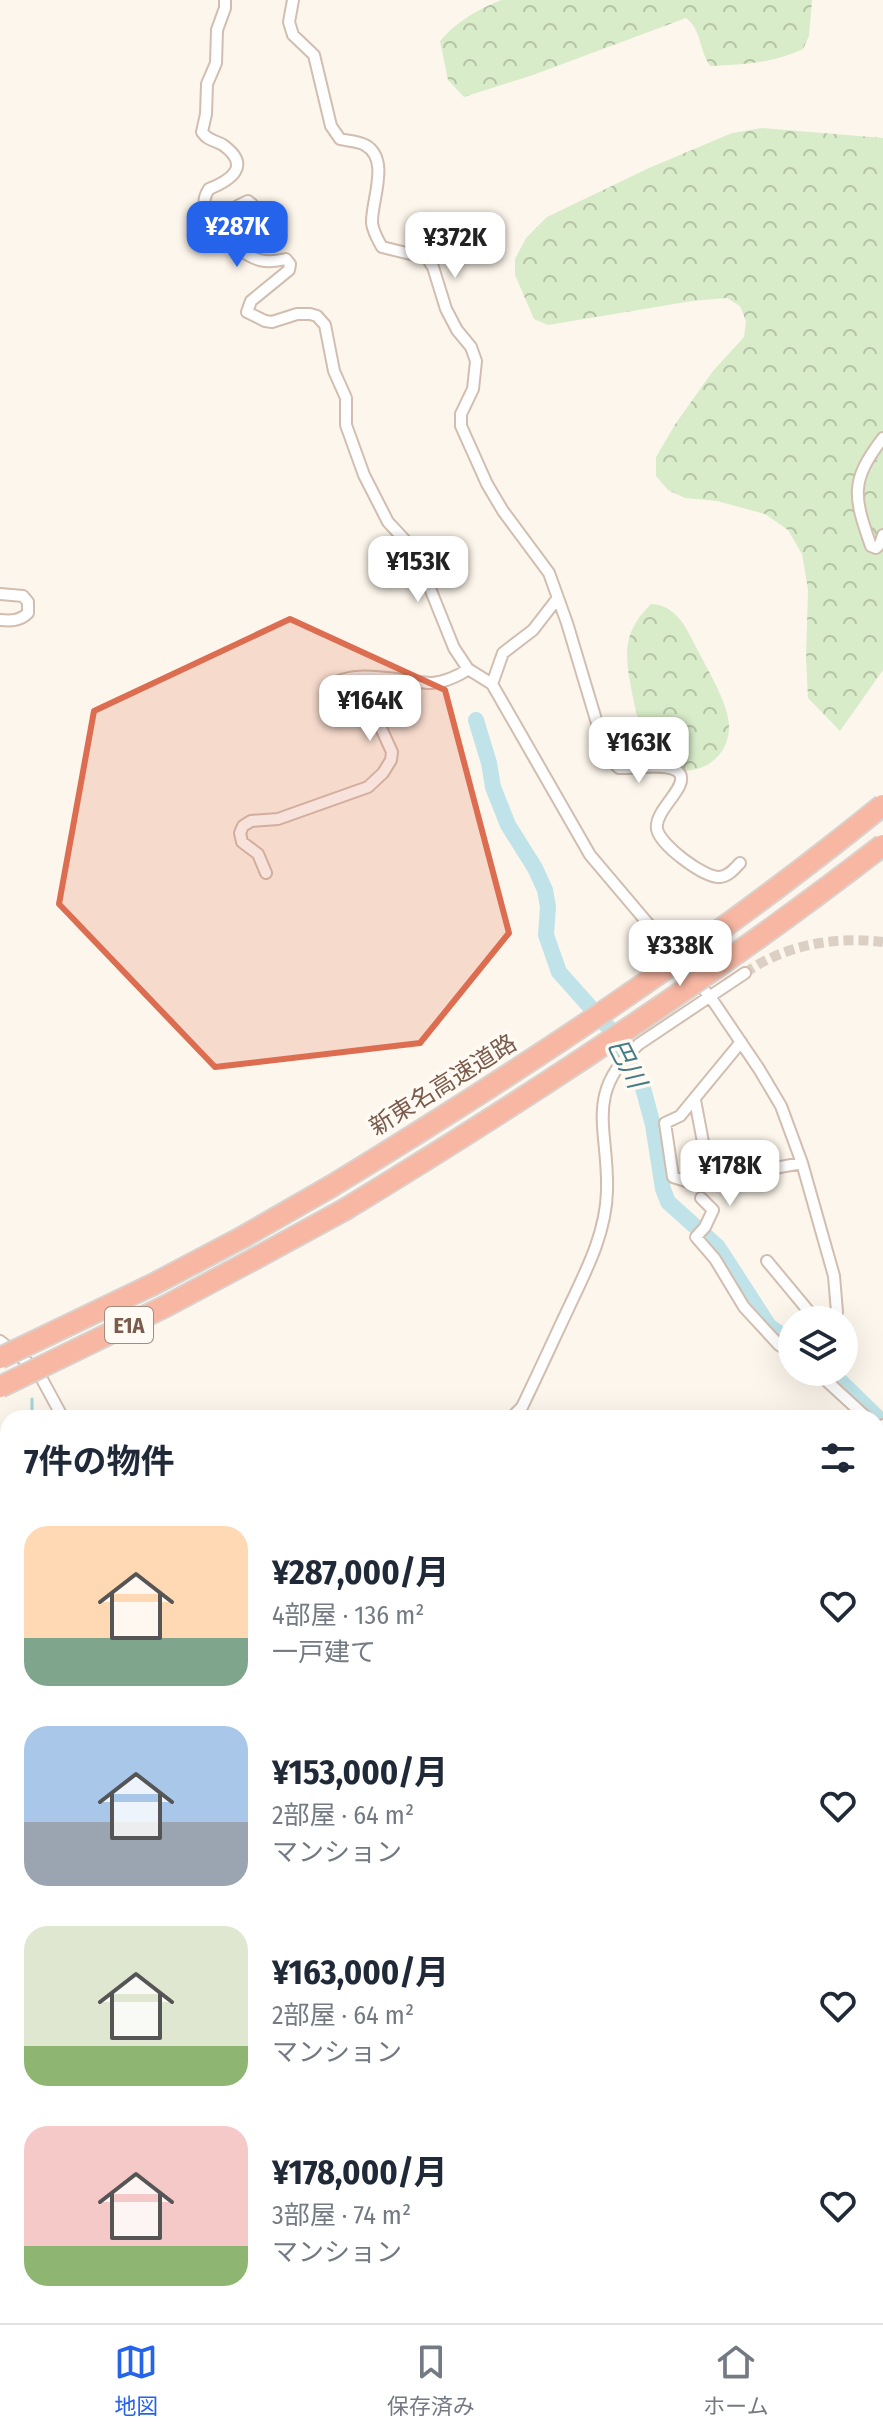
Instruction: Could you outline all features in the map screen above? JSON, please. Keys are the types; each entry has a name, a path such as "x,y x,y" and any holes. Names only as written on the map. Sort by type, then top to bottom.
{"highway":[{"name":"新東名高速道路","path":"0,1358 140,1291 243,1237 506,1078 609,1009 803,870 883,805"},
{"name":"E1A","path":"0,1387 256,1258 344,1210 434,1155 626,1032 812,900 883,845"}],"street":[{"path":"225,0 217,30 216,63 207,84 202,132 207,139 221,144 232,154 237,165 234,175 227,182 209,189 204,204 207,211 216,215 227,214 248,201 253,205 252,213 237,237 239,249 253,260 270,263 286,259 290,264 289,270 251,301 247,312 272,322 297,314 310,314 317,316 325,325 334,371 346,398 346,425 364,475 388,522 415,551 454,648 468,669 492,684 590,855 711,998 781,1106 802,1163 834,1276 836,1306"},
{"path":"293,0 289,22 293,35 314,55 331,126 340,139 369,147 378,163 372,225 375,236 382,247 427,258 451,320 471,347 476,361 473,389 461,414 461,426 503,511 549,573 603,743 612,761 619,768 665,766 678,771 680,786 661,812 656,828 664,844 708,875 720,877 729,874 740,863"},
{"path":"883,438 864,469 856,497 871,546 876,548 883,535"},
{"path":"0,594 23,596 28,602 28,613 23,618 0,620"},
{"path":"492,684 503,653 533,630 557,599"},
{"path":"266,873 258,854 242,842 240,833 243,826 251,821 278,819 368,787 391,760 392,752 381,728 330,698 327,691 329,686 343,680 367,677 435,683 461,675 468,669"},
{"path":"519,1410 591,1258 603,1222 607,1191 602,1104 616,1068 639,1044 745,973"},
{"path":"741,1042 680,1116 665,1123 673,1177 692,1183 802,1163"},
{"path":"695,1100 710,1179"},
{"path":"701,1198 713,1210 696,1237 715,1259 744,1307 778,1344"},
{"path":"767,1261 804,1306"},
{"path":"0,1341 37,1370 59,1410"},
{"path":"832,1386 858,1410"}],"highlighted area":[{"path":"290,619 445,690 509,933 420,1043 215,1067 59,904 94,711"}],"green space":[{"path":"501,0 812,0 809,36 803,49 781,57 746,64 710,66 695,28 686,18 533,75 464,97 448,80 440,41 468,17"},
{"path":"762,128 883,138 883,670 840,731 808,698 808,589 802,554 788,530 765,514 717,501 685,498 668,490 656,476 656,457 676,423 713,371 744,337 746,321 740,306 727,298 692,301 548,325 534,319 515,275 515,259 526,238 547,217 649,168 732,133"},
{"path":"651,604 667,608 684,625 716,686 728,717 728,739 723,750 706,766 695,770 671,768 660,761 648,744 636,709 628,646 637,621"}],"waterway":[{"name":"巴川","path":"476,720 493,787 508,825 545,890 548,907 546,935 559,972 616,1036 643,1088 668,1202 718,1247 769,1326 778,1332"},
{"name":"巴川","path":"845,1386 870,1410"},
{"path":"32,1399 32,1410"}],"tunnel":[{"path":"745,973 793,949 847,940 883,942"}]}
